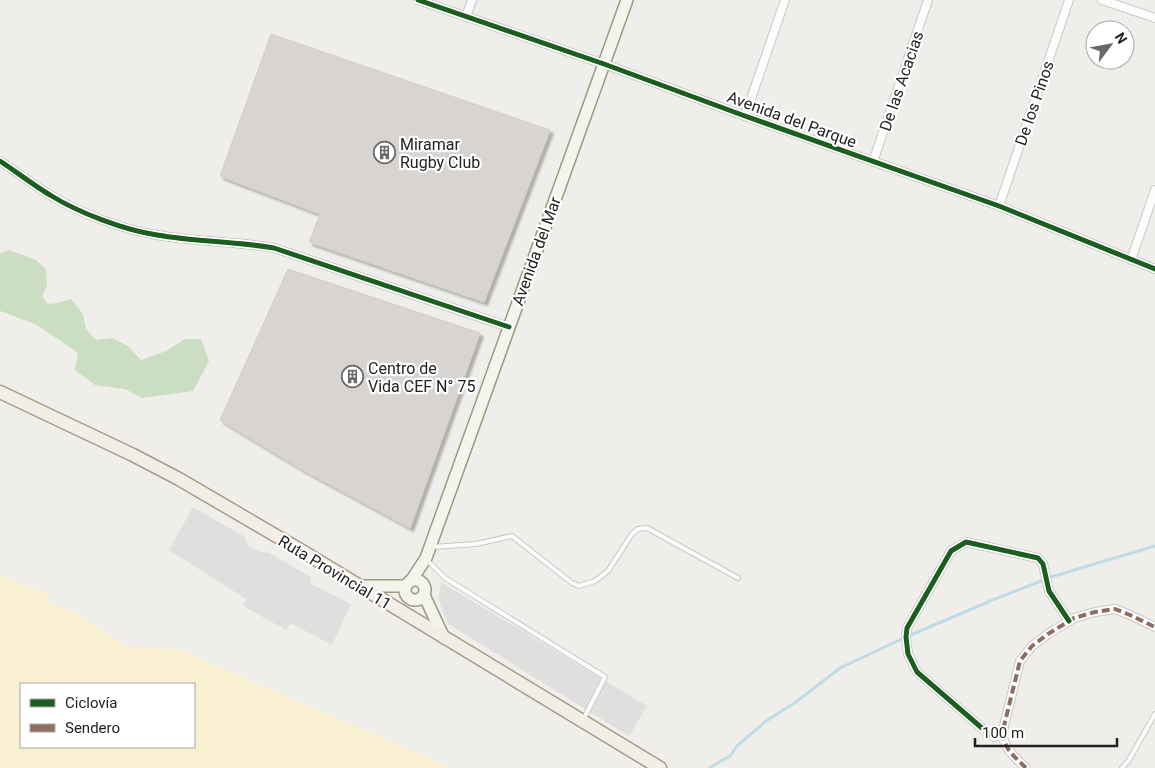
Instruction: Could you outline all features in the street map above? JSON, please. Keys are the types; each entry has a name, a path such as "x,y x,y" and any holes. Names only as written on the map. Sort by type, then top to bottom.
{"main road":[{"name":"Avenida del Mar","path":"415,591 627,0"},
{"name":"Ruta Provincial 11","path":"0,392 134,455 179,479 660,768"},
{"name":"Avenida del Mar","path":"415,591 428,553"},
{"path":"358,586 415,591 404,613"},
{"name":"Avenida del Mar","path":"415,591 444,638"}],"street":[{"name":"Avenida del Parque","path":"418,0 604,64 999,206 1155,269"},
{"path":"466,17 472,0"},
{"path":"745,116 785,0"},
{"name":"De las Acacias","path":"873,162 928,0"},
{"name":"De los Pinos","path":"999,206 1069,0"},
{"path":"1102,0 1155,18"},
{"path":"0,161 50,196 82,212 117,225 155,235 274,248 509,327"},
{"path":"1131,260 1155,190"},
{"path":"1002,734 994,737 983,729 917,672 908,654 907,628 952,551 966,542 1038,558 1043,564 1049,590 1069,621"},
{"path":"1026,768 1010,753 1002,734 1020,661 1032,646 1074,618 1094,612 1115,609 1155,627"}],"lane":[{"path":"582,722 605,677 445,578 428,553 512,536 572,583 579,586 595,581 608,571 632,534 638,529 647,528 738,578"},
{"path":"1122,768 1129,760 1155,714"}],"green space":[{"path":"9,250 36,260 46,269 47,285 42,296 48,304 71,299 83,314 86,329 96,340 112,338 128,346 141,360 166,351 185,339 201,339 209,361 193,391 142,398 125,389 95,385 75,370 78,353 35,324 0,311 0,254"}],"sand":[{"path":"0,575 49,595 47,602 73,612 128,647 180,650 452,768 0,768"}],"shaded area":[{"path":"193,507 245,537 247,545 262,553 268,552 310,577 311,584 351,604 332,645 290,623 286,630 243,606 246,599 169,550"},
{"path":"441,582 647,706 629,736 448,624 438,599"}],"building":[{"name":"Miramar Rugby Club","path":"271,34 550,130 484,302 309,242 320,214 220,176"},
{"name":"Centro de Vida CEF N° 75","path":"288,269 480,333 410,528 301,469 220,420"}],"waterway":[{"path":"1051,577 1155,546"},
{"path":"709,768 730,756 737,746 766,721 796,702 840,668 906,637 1041,581"}],"marked path":[{"path":"1026,768 1008,749 1002,734 1020,661 1032,646 1074,618 1095,612 1115,609 1155,627"}],"cycle path":[{"path":"418,0 604,64 999,206 1155,269"},
{"path":"0,161 62,202 116,225 144,233 274,248 509,327"},
{"path":"1002,734 994,737 983,729 917,672 908,654 907,628 951,551 966,542 1038,558 1043,564 1049,591 1069,621"}],"place":[{"name":"Miramar Rugby Club","path":"384,153"},
{"name":"Centro de Vida CEF N° 75","path":"352,377"}]}
